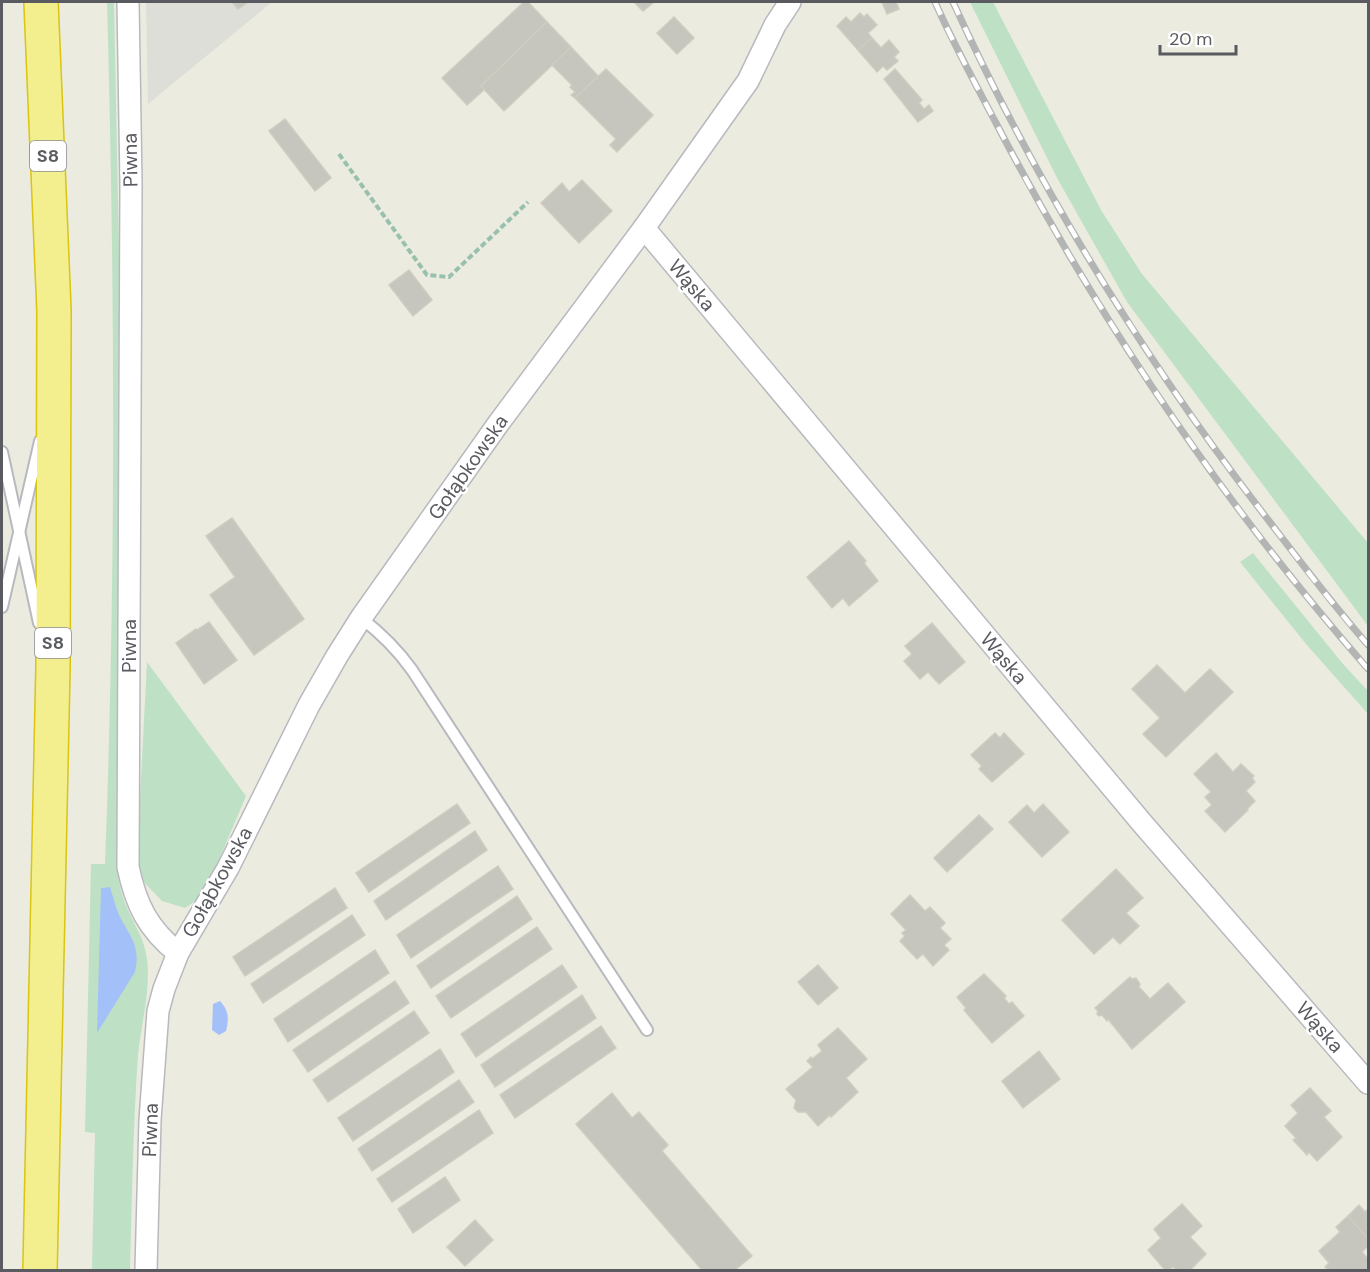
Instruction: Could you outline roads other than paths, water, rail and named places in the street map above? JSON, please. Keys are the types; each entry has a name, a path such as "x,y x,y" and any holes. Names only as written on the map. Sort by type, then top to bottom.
{"highway":[{"name":"S8","path":"40,1270 52,682 54,382 54,311 41,2"}],"street":[{"name":"Piwna","path":"128,2 131,184 128,867 133,892 147,922 163,941 178,953 158,1011 150,1120 146,1270"},
{"name":"Gołąbkowska","path":"178,953 228,868 309,705 361,618 498,424 644,228 748,81 790,2"},
{"name":"Wąska","path":"644,228 1142,823 1368,1083"}],"lane":[{"path":"2,607 54,382"},
{"path":"2,452 52,682"},
{"path":"361,618 382,633 412,670 647,1030"}],"water":[{"path":"110,887 119,915 137,955 135,972 97,1033 101,888"},
{"path":"220,1001 227,1011 228,1018 226,1031 219,1035 212,1030 213,1004"}],"railway":[{"path":"935,2 964,63 1035,196 1120,338 1213,475 1263,541 1368,669"},
{"path":"953,2 1020,138 1057,205 1137,335 1223,460 1317,584 1368,645"}]}
